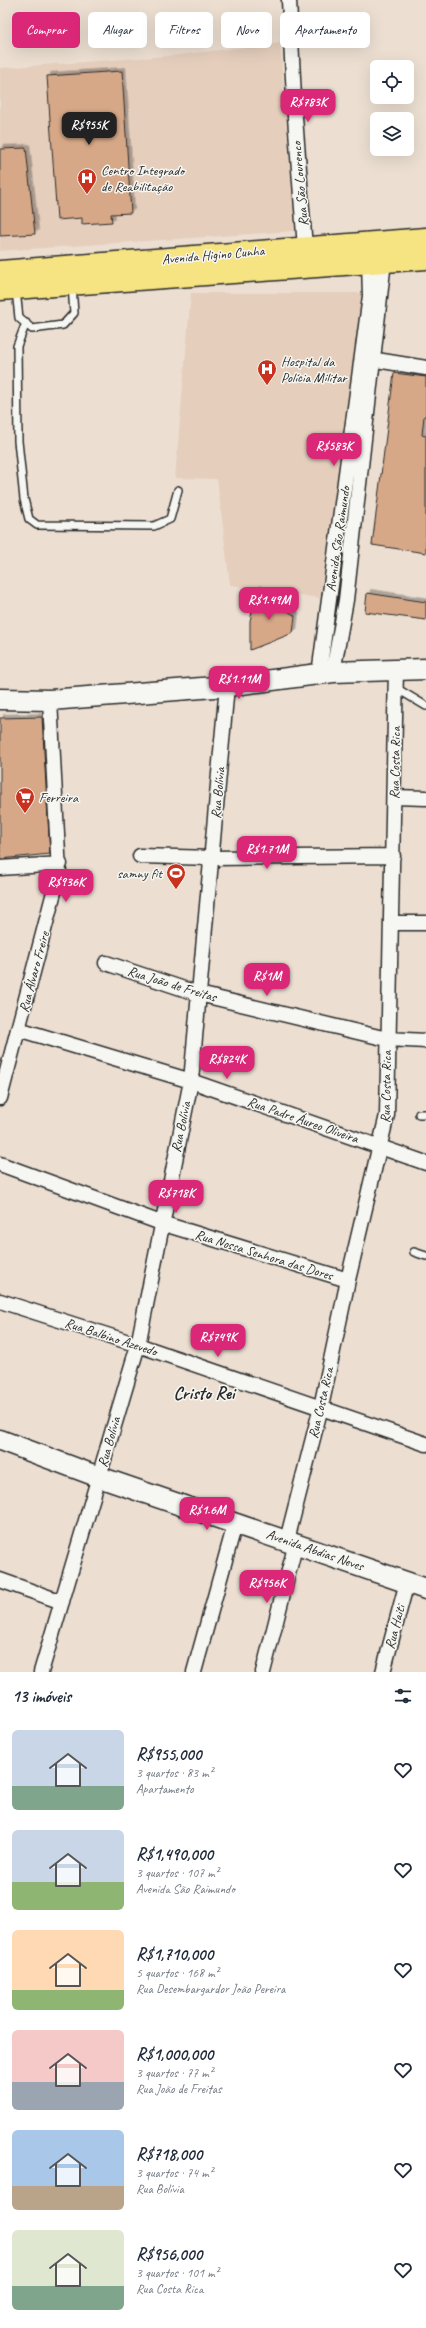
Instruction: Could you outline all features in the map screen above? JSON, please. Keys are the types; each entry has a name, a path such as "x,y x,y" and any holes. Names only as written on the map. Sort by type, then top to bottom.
{"main road":[{"name":"Avenida Higino Cunha","path":"0,272 426,239"},
{"name":"Avenida Higino Cunha","path":"8,288 426,258"}],"street":[{"name":"Rua São Lourenco","path":"289,0 295,116 305,248"},
{"name":"Avenida São Raimundo","path":"326,673 367,359 370,296 377,261"},
{"path":"367,359 426,368"},
{"path":"0,699 50,700 227,686 326,673 396,679 426,669"},
{"name":"Rua Costa Rica","path":"263,1672 348,1280 379,1147 384,1137 387,1115 387,1039 395,797 396,679"},
{"name":"Rua Bolívia","path":"41,1672 138,1345 161,1223 191,1081 213,858 227,686"},
{"name":"Rua Álvaro Freire","path":"0,1098 58,881 60,864 50,700"},
{"path":"395,797 426,798"},
{"path":"140,856 213,858 393,856"},
{"path":"0,868 60,864"},
{"path":"391,923 426,923"},
{"name":"Rua João de Freitas","path":"106,963 199,994 387,1039 426,1041"},
{"name":"Rua Padre Áureo Oliveira","path":"18,1030 191,1081 426,1163"},
{"name":"Rua Nossa Senhora das Dores","path":"0,1164 161,1223 348,1280"},
{"name":"Rua Balbino Azevedo","path":"0,1301 138,1345 426,1444"},
{"name":"Avenida Abdias Neves","path":"0,1440 99,1477 235,1524 291,1541 426,1589"},
{"path":"194,1672 235,1524"},
{"path":"0,1580 62,1602"},
{"name":"Rua Haiti","path":"383,1672 407,1582"}],"lane":[{"path":"8,288 19,318 32,329 63,325 74,313 71,283"},
{"path":"26,324 17,346 18,441 24,500 30,519 37,525 154,526 170,519 178,490"},
{"path":"396,679 426,706"},
{"path":"414,1252 426,1256"}],"shaded area":[{"path":"280,43 295,231 0,251 0,68 169,56 237,48 272,48 272,44"},
{"name":"Hospital da Polícia Militar","path":"191,293 364,293 320,598 230,585 217,479 175,478"}],"building":[{"path":"122,71 131,213 111,214 112,222 82,224 82,218 57,220 47,76"},
{"path":"26,148 35,234 0,236 0,149"},
{"path":"394,373 426,377 426,416 424,416 422,435 426,436 426,553 372,545"},
{"path":"257,589 295,616 293,633 250,650 250,621"},
{"path":"367,593 426,602 426,620 365,612"},
{"name":"Ferreira","path":"42,717 50,854 0,859 0,718"}],"place":[{"name":"Centro Integrado de Reabilitação","path":"87,195"},
{"name":"Hospital da Polícia Militar","path":"267,386"},
{"name":"Ferreira","path":"25,814"},
{"name":"samny fit","path":"176,890"}],"district":[{"name":"Cristo Rei","path":"204,1393"}]}
